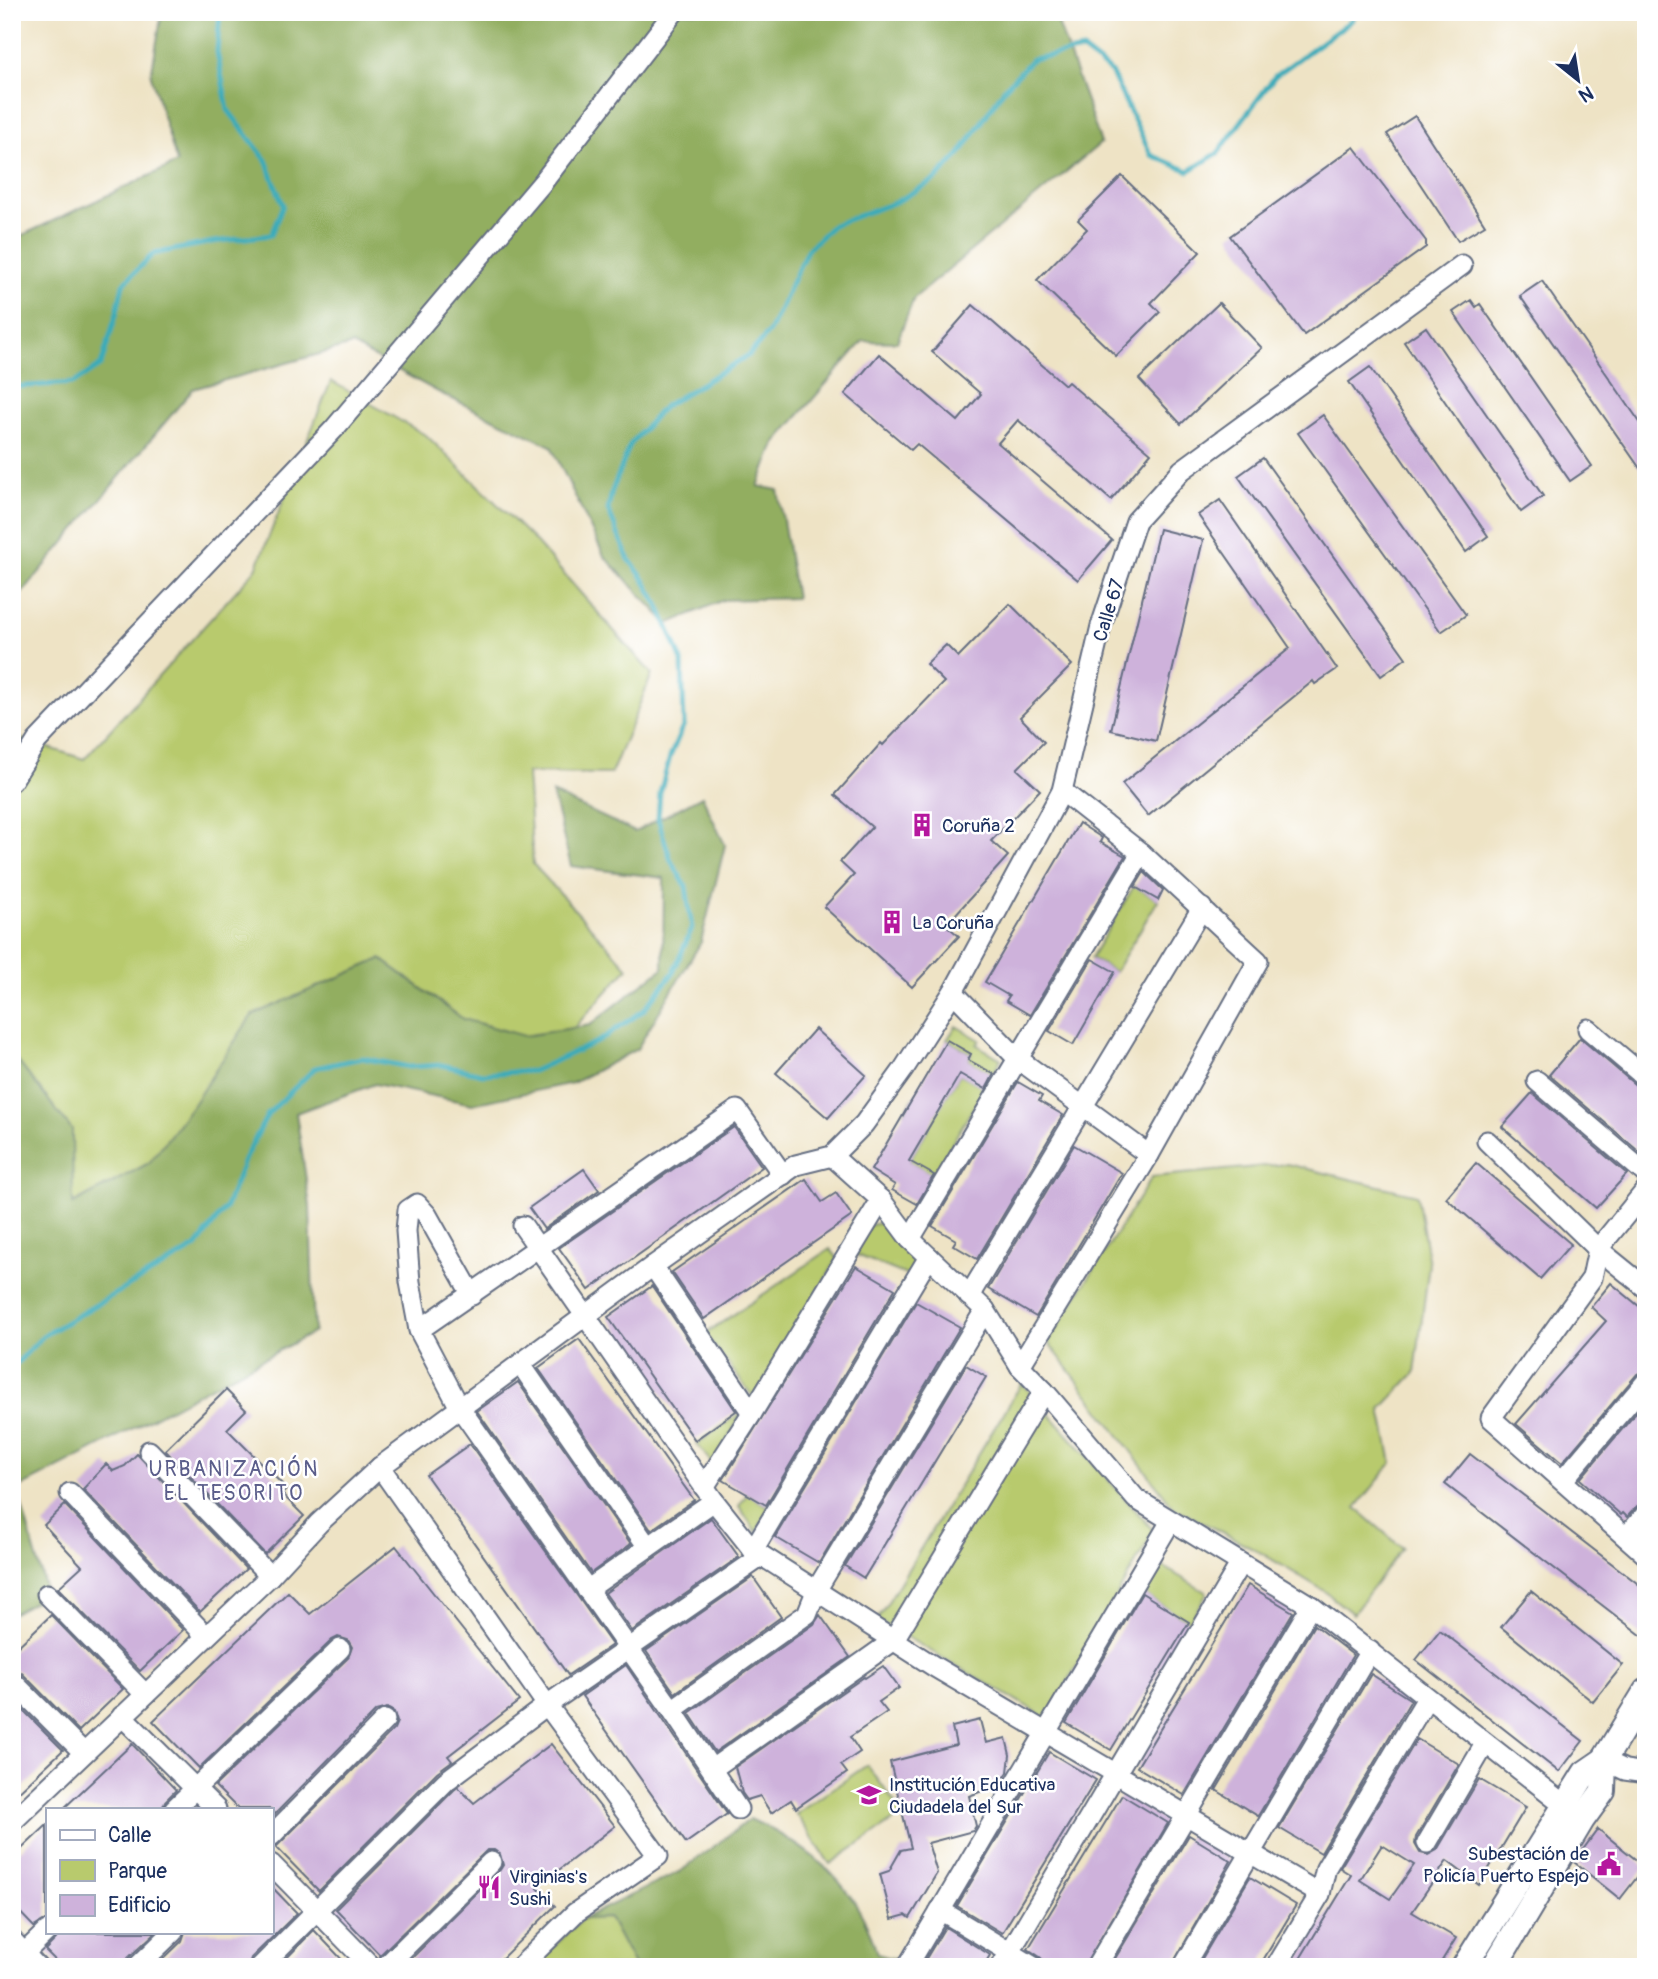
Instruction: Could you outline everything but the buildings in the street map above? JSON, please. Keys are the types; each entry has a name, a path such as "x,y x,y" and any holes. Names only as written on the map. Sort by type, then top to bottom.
{"main road":[{"path":"1464,1967 1585,1773 1604,1760 1646,1691"},
{"path":"1494,1967 1603,1791 1604,1760"}],"street":[{"path":"12,781 37,741 334,429 543,182 674,12"},
{"name":"Calle 67","path":"832,1156 864,1124 903,1070 953,992 1062,791 1101,626 1136,521 1182,470 1462,265"},
{"path":"1020,1366 1149,1155 1258,961 1141,853 1062,791"},
{"path":"910,1238 1141,853"},
{"path":"969,1296 1085,1107 1202,908"},
{"path":"953,992 1018,1059 1149,1155"},
{"path":"1588,1029 1646,1078"},
{"path":"1537,1081 1646,1174"},
{"path":"419,1330 737,1110 783,1175"},
{"path":"1487,1141 1598,1249 1646,1288"},
{"path":"15,1814 84,1753 270,1576 318,1523 380,1467 653,1266 796,1165 832,1156 881,1200 910,1238 985,1310 1020,1366 1136,1499 1311,1606 1566,1806"},
{"path":"1646,1190 1598,1249 1592,1278 1492,1418 1646,1555"},
{"path":"587,1590 648,1547 709,1494 752,1413 881,1200"},
{"path":"472,1295 426,1215 417,1204 412,1205 408,1209 406,1231 410,1282 419,1330 460,1408 672,1710 738,1809"},
{"path":"523,1226 709,1494 757,1553 817,1588 893,1641 1320,1894"},
{"path":"260,1967 446,1781 547,1705 629,1650 757,1553 929,1257"},
{"path":"653,1266 752,1413"},
{"path":"672,1710 807,1614 817,1588 985,1310"},
{"path":"521,1365 648,1547"},
{"path":"1563,1480 1646,1382"},
{"path":"712,1769 893,1641 1044,1391"},
{"path":"149,1451 270,1576"},
{"path":"380,1467 547,1705 658,1856 575,1913 520,1967"},
{"path":"70,1493 206,1636"},
{"path":"1626,1537 1646,1514"},
{"path":"906,1967 1171,1521"},
{"path":"1005,1960 1240,1564"},
{"path":"47,1594 145,1694"},
{"path":"1096,1967 1311,1606"},
{"path":"175,1808 340,1649"},
{"path":"1183,1967 1370,1651"},
{"path":"12,1681 84,1753"},
{"path":"1276,1967 1320,1894 1326,1868 1427,1698"},
{"path":"122,1716 215,1808"},
{"path":"273,1834 385,1720"},
{"path":"1427,1843 1485,1744"},
{"path":"1604,1760 1625,1770 1646,1773"},
{"path":"385,1967 491,1862"},
{"path":"273,1866 372,1967"},
{"path":"940,1910 1005,1960 1034,1967"},
{"path":"21,1956 46,1932"},
{"path":"137,1967 171,1934"}],"green space":[{"path":"162,12 1054,12 1101,143 914,298 897,342 863,341 776,442 758,486 778,490 796,598 723,600 668,624 604,556 551,446 440,393 352,345 193,389 12,605 12,240 177,163 151,76"},
{"path":"331,381 427,436 532,538 652,674 611,774 527,773 533,864 628,968 574,1028 524,1036 463,1019 381,959 190,1109 149,1163 72,1205 72,1130 12,1054 12,736 84,759 256,569"},
{"path":"552,793 635,832 702,796 725,845 701,942 637,1049 573,1083 472,1104 375,1084 296,1113 310,1206 314,1332 17,1489 47,1594 12,1614 12,1054 72,1130 73,1204 149,1163 190,1109 252,1015 381,959 463,1019 524,1036 590,1025 663,968 664,878 571,866"},
{"path":"1134,886 1158,900 1115,972 1091,958"},
{"path":"956,1026 980,1040 977,1045 1001,1059 993,1074 968,1060 971,1054 947,1040"},
{"path":"960,1074 985,1088 933,1175 909,1161 929,1127 905,1112 913,1098 937,1112"},
{"path":"1287,1164 1417,1195 1429,1264 1415,1373 1381,1409 1392,1463 1356,1508 1402,1548 1353,1614 1323,1590 1251,1547 1174,1508 1048,1342 1152,1177"},
{"path":"879,1223 919,1261 911,1277 852,1253 870,1225"},
{"path":"830,1249 838,1258 754,1398 705,1334"},
{"path":"1022,1383 1154,1531 1047,1718 877,1620"},
{"path":"744,1410 713,1465 697,1444"},
{"path":"747,1494 771,1508 756,1532 739,1506"},
{"path":"1157,1563 1207,1593 1189,1622 1140,1592"},
{"path":"867,1765 903,1814 830,1864 796,1814"},
{"path":"750,1819 793,1842 830,1872 858,1909 877,1954 904,1961 900,1967 635,1967 609,1918 582,1919 681,1871"},
{"path":"609,1918 635,1967 533,1967 582,1919"}],"waterway":[{"path":"12,387 74,383 101,365 123,284 153,254 213,242 271,235 283,205 266,160 228,110 217,52 220,12"},
{"path":"12,1368 44,1335 196,1247 226,1207 245,1158 268,1114 315,1068 362,1058 409,1067 442,1065 482,1074 533,1071 599,1041 643,1011 673,973 692,928 686,886 671,861 658,819 660,793 670,757 684,724 682,661 659,606 628,558 608,510 612,491 630,445 663,407 749,355 769,332 807,250 833,225 896,202 936,179 960,154 1004,89 1032,59 1083,50 1111,72 1151,155 1189,171 1218,153 1275,76 1352,20 1356,12"}],"place":[{"name":"Coruña 2","path":"922,825"},
{"name":"La Coruña","path":"892,922"},
{"name":"Institución Educativa Ciudadela del Sur","path":"869,1795"},
{"name":"Subestación de Policía Puerto Espejo","path":"1609,1864"},
{"name":"Virginias's Sushi","path":"489,1887"}],"district":[{"name":"URBANIZACIÓN EL TESORITO","path":"234,1481"}]}
